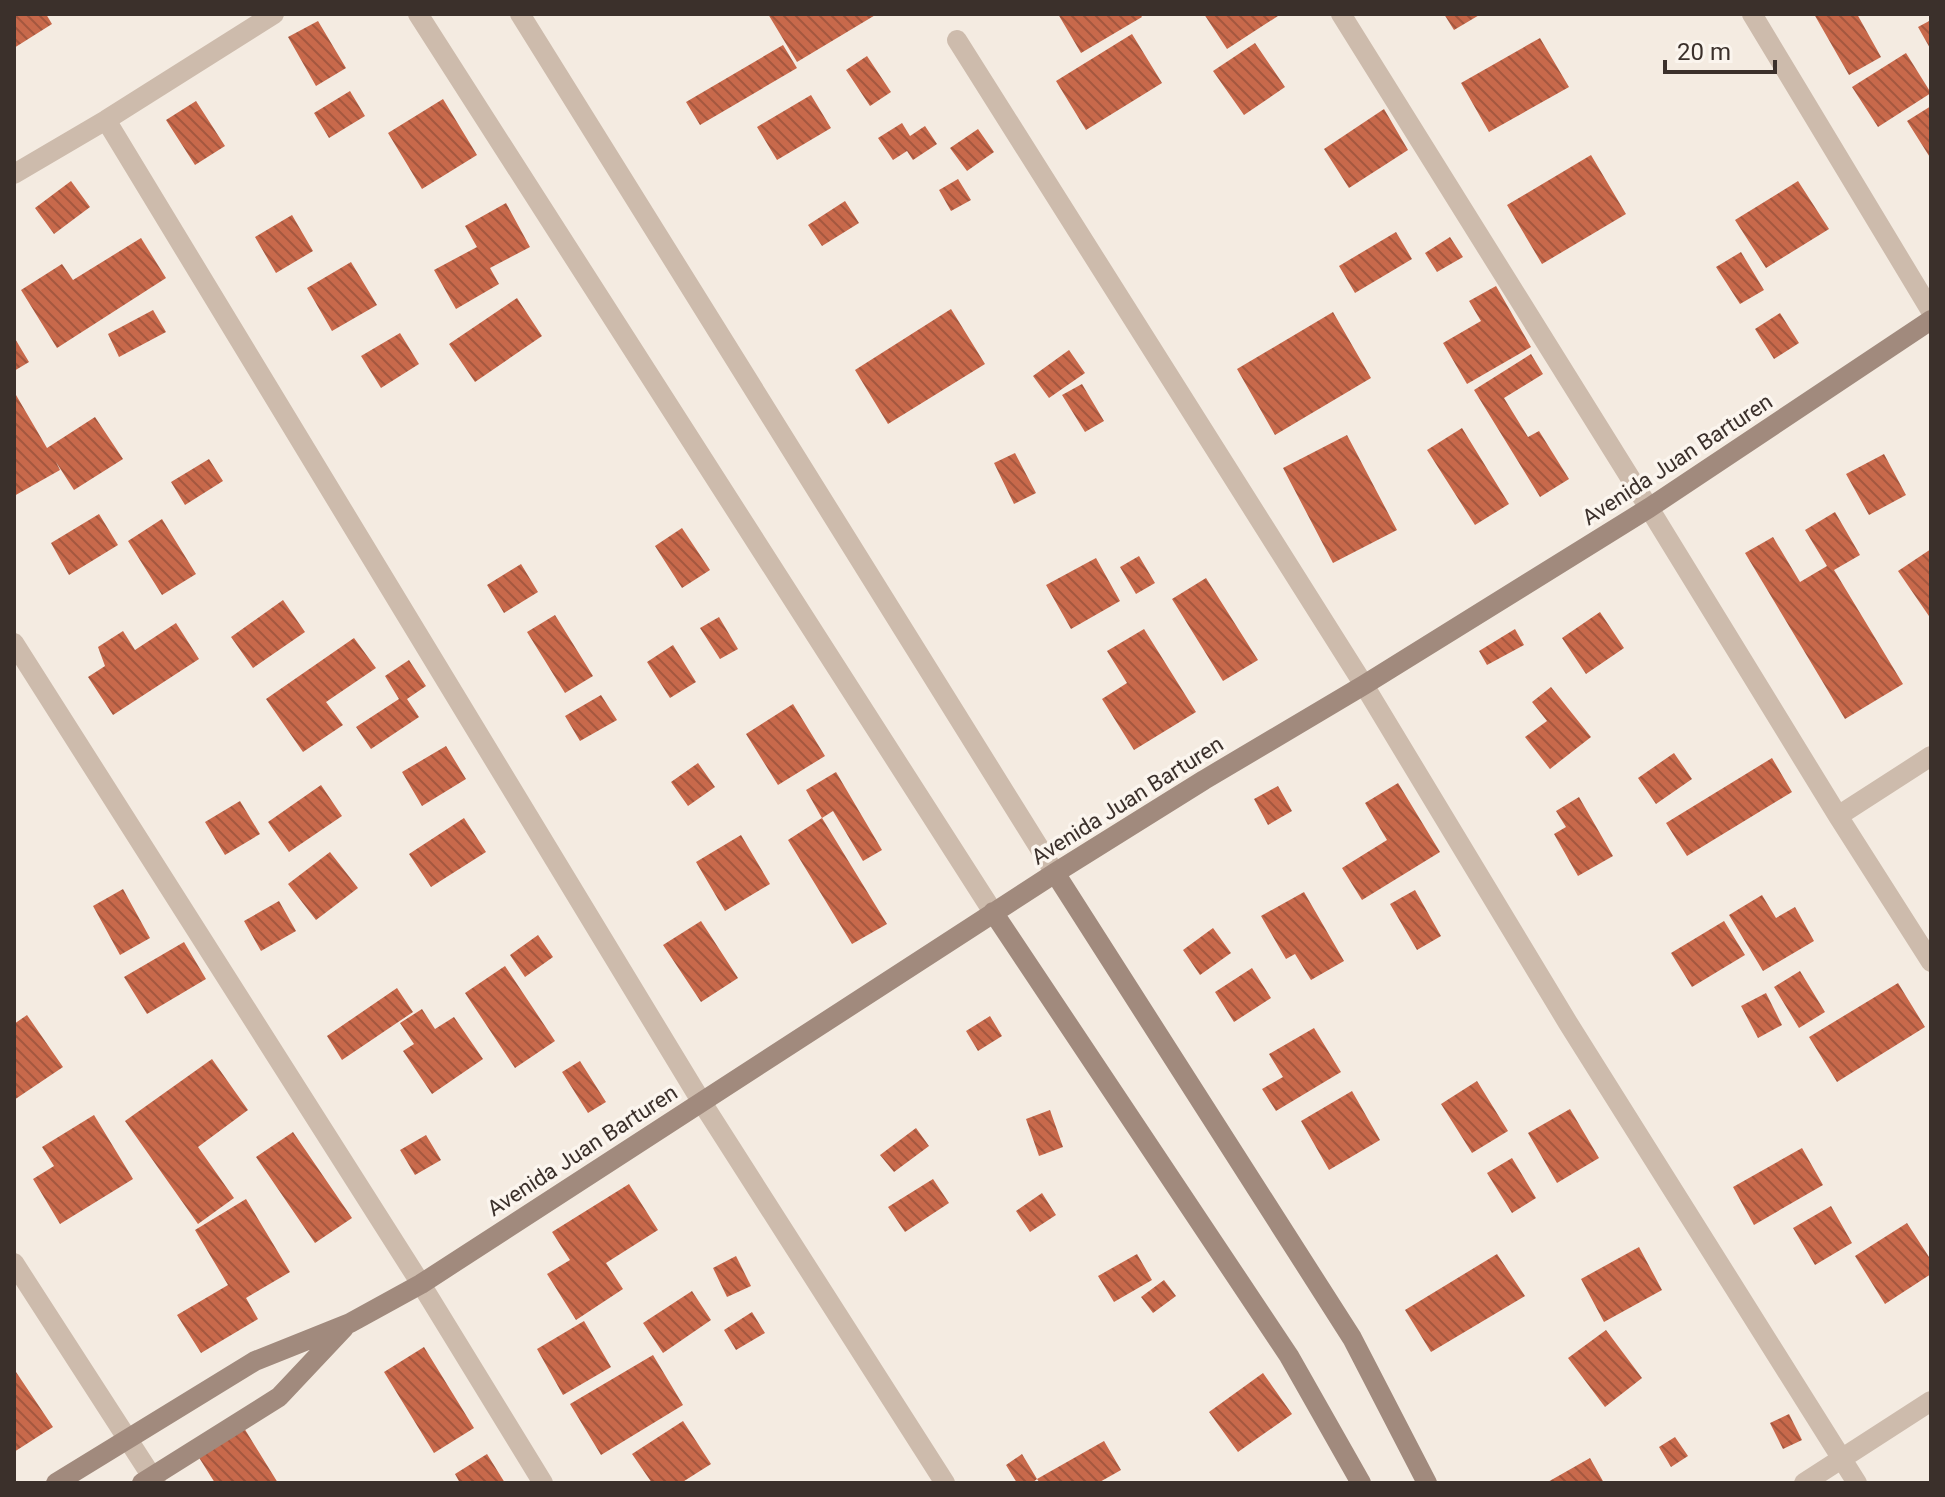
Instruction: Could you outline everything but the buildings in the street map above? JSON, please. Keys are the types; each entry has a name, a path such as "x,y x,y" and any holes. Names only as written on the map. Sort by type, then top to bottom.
{"street":[{"path":"14,174 274,14"},
{"path":"418,14 993,912 1289,1356 1361,1483"},
{"path":"520,14 1055,873 1352,1338 1427,1483"},
{"path":"1341,14 1931,962"},
{"path":"1752,14 1931,311"},
{"path":"957,40 1364,685 1568,1023 1857,1483"},
{"path":"106,120 701,1101 945,1483"},
{"name":"Avenida Juan Barturen","path":"56,1483 255,1361 350,1323 421,1284 993,912 1649,508 1931,320"},
{"path":"14,643 421,1284 543,1483"},
{"path":"1838,816 1931,756"},
{"path":"14,1263 127,1439 150,1481"},
{"name":"Avenida Juan Barturen","path":"150,1481 279,1397 350,1323"},
{"path":"1804,1483 1931,1401"}]}
